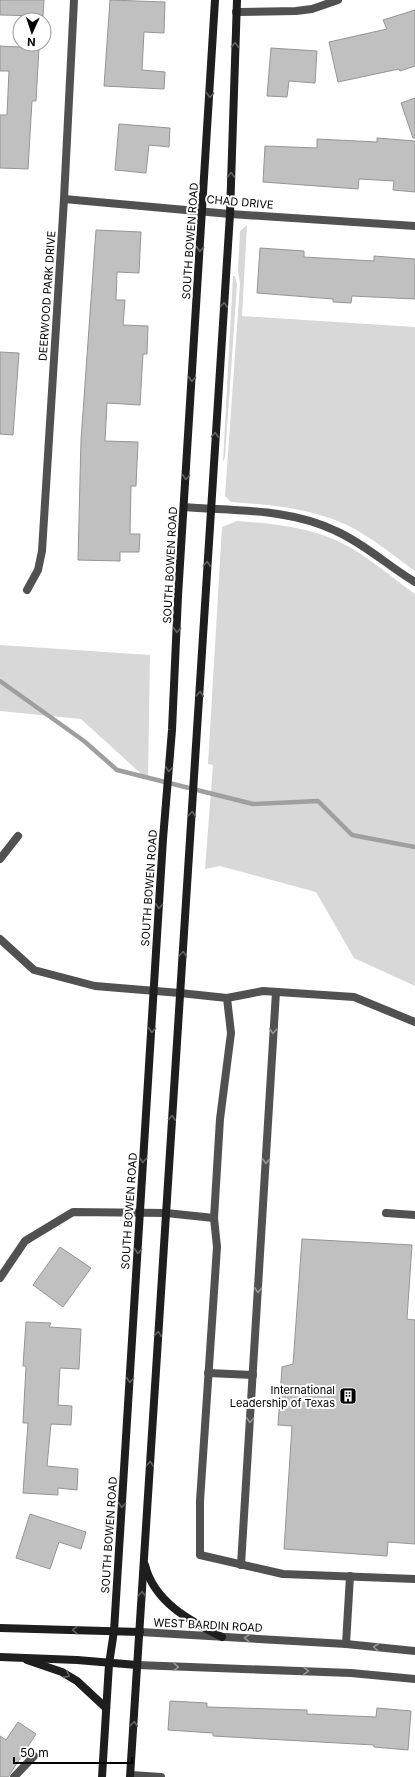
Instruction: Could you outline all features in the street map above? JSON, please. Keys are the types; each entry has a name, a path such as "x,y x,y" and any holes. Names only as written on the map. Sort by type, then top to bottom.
{"main road":[{"name":"SOUTH BOWEN ROAD","path":"102,1777 106,1708 114,1631 163,839 172,730 215,0"},
{"path":"131,1776 210,509 230,214 237,0"},
{"path":"144,1559 147,1572 158,1590 175,1611 195,1624 222,1637"},
{"name":"WEST BARDIN ROAD","path":"0,1628 140,1632"},
{"path":"0,1657 77,1660 110,1664 137,1665"},
{"path":"17,1657 45,1665 72,1678 106,1708"}],"street":[{"name":"DEERWOOD PARK DRIVE","path":"27,590 38,570 42,551 64,199 74,0"},
{"path":"236,12 307,10 338,0"},
{"name":"CHAD DRIVE","path":"64,199 203,210 230,214 415,226"},
{"path":"184,507 273,513 301,518 336,531 372,551 415,582"},
{"path":"0,859 18,836"},
{"path":"0,939 34,970 95,986 226,998 263,991 354,997 415,1022"},
{"path":"241,1565 276,992"},
{"path":"226,998 231,1033 220,1119 214,1218 218,1247 200,1500 200,1555 283,1574 415,1580"},
{"path":"0,1278 25,1241 74,1212 166,1213 214,1218"},
{"path":"386,1213 415,1215"},
{"path":"208,1373 253,1374"},
{"path":"346,1644 350,1576"},
{"name":"WEST BARDIN ROAD","path":"140,1632 346,1644 415,1652"},
{"path":"137,1665 351,1673 415,1679"},
{"path":"14,1777 34,1756"},
{"path":"131,1776 161,1777"}],"shaded area":[{"path":"247,225 242,316 415,327 415,571 365,535 333,519 290,508 231,502 225,496 240,284 238,271 240,231"},
{"path":"233,276 235,276 237,284 225,457 223,462"},
{"path":"237,521 297,528 325,536 361,554 415,594 415,986 354,958 316,892 220,866 205,869 213,765 208,764 222,527"},
{"path":"0,645 150,655 148,780 81,719 0,711"}],"building":[{"path":"0,0 44,0 43,12 12,12 12,15 0,15"},
{"path":"110,0 165,2 164,33 144,32 142,70 165,72 164,89 104,86"},
{"path":"415,10 415,66 400,71 399,69 338,82 329,42 387,29 383,20"},
{"path":"0,46 12,47 12,52 39,52 36,101 32,101 28,169 0,168 0,115 7,115 9,71 0,71"},
{"path":"271,48 317,51 315,83 289,81 287,97 267,96"},
{"path":"415,98 415,138 413,138 401,103"},
{"path":"119,124 170,128 169,147 149,145 146,173 115,170"},
{"path":"377,138 415,141 415,192 393,190 394,181 359,179 358,189 263,182 265,146 317,148 317,139 377,142"},
{"path":"96,230 141,232 139,273 117,272 116,300 125,300 123,325 148,326 147,354 143,354 140,405 107,403 105,441 138,442 136,486 131,486 130,534 140,534 139,552 120,552 120,561 78,560 81,440"},
{"path":"260,248 304,251 304,257 374,261 374,256 415,259 415,299 352,296 351,303 333,302 333,299 257,293"},
{"path":"0,352 19,353 13,435 0,434"},
{"name":"International Leadership of Texas","path":"302,1239 412,1245 407,1319 415,1320 415,1544 388,1542 387,1556 284,1549 292,1426 278,1425 282,1367 293,1364"},
{"path":"60,1247 91,1268 63,1307 33,1285"},
{"path":"26,1322 51,1323 49,1327 81,1329 79,1369 60,1368 58,1405 72,1406 71,1425 51,1424 47,1466 78,1469 77,1490 58,1488 58,1495 23,1493 28,1423 23,1423 26,1366 23,1366"},
{"path":"30,1514 86,1532 81,1549 59,1542 50,1569 16,1558"},
{"path":"170,1701 207,1703 207,1707 307,1710 307,1714 376,1717 377,1708 411,1711 408,1750 374,1747 374,1745 213,1736 213,1733 168,1730"},
{"path":"18,1722 36,1734 8,1777 0,1777 0,1736 6,1740"}],"waterway":[{"path":"0,681 84,741 117,770 253,804 318,801 352,835 415,847"}],"place":[{"name":"International Leadership of Texas","path":"348,1396"}]}
